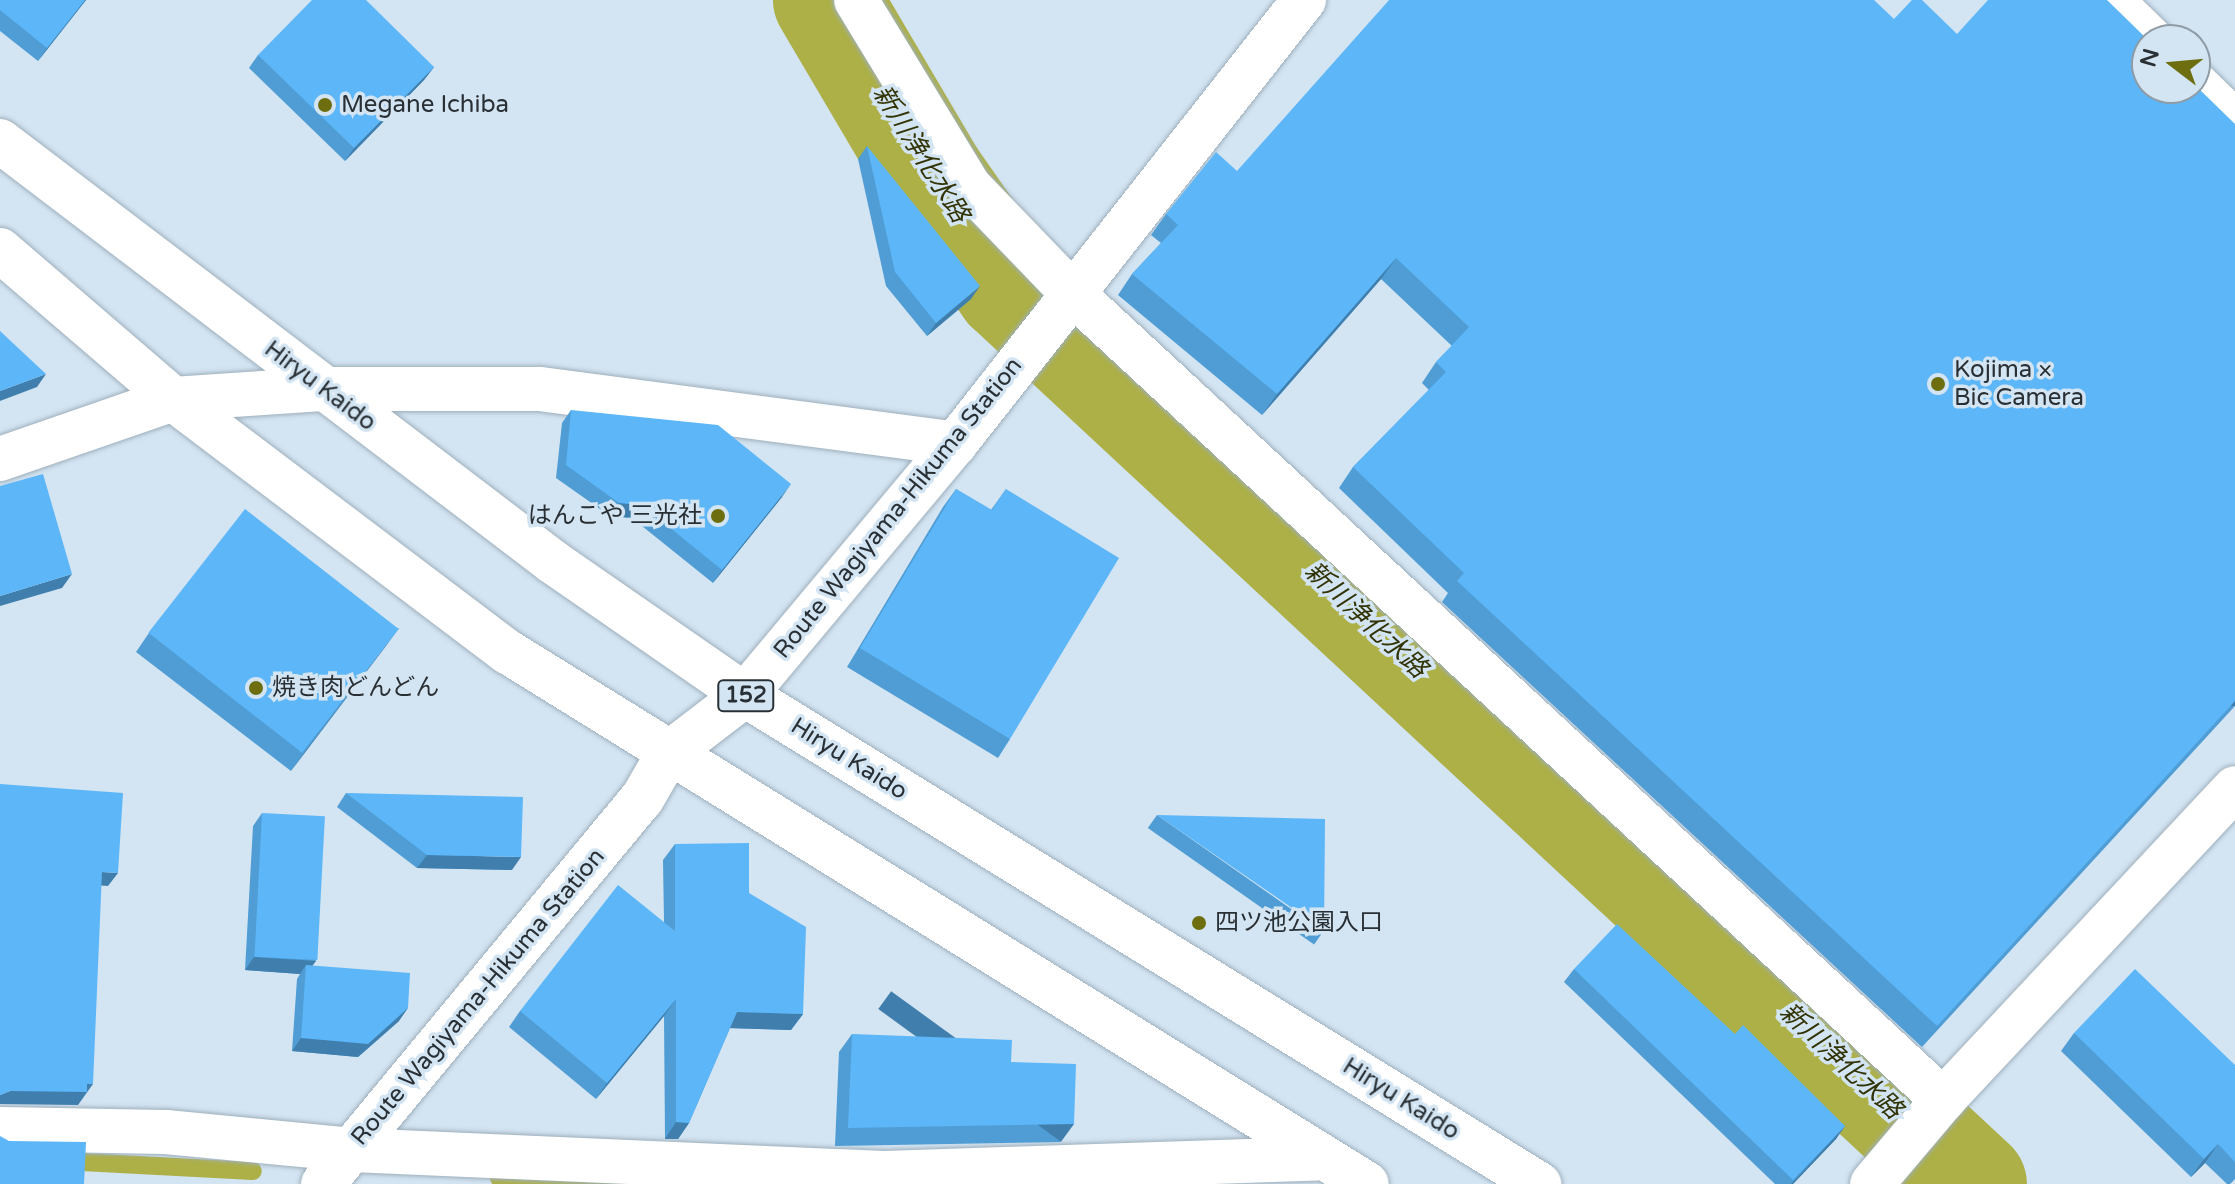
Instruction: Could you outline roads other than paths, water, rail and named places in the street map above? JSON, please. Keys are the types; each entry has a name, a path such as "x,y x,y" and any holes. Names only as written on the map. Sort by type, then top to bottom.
{"main road":[{"path":"856,0 969,186 1071,292 1943,1100"},
{"name":"Route Wagiyama-Hikuma Station","path":"323,1184 642,799 668,754 745,695 955,444 1039,331 1304,0"},
{"path":"2111,0 2136,24"},
{"path":"2211,99 2235,122"},
{"name":"Hiryu Kaido","path":"0,141 553,562 745,695 1539,1184"},
{"path":"0,250 173,399 508,652 668,754 1367,1184"},
{"path":"0,459 173,399 323,389 540,389 955,444"},
{"path":"1876,1179 1943,1100 2235,788"},
{"path":"0,1129 166,1132 352,1150 884,1173 1325,1158"}],"waterway":[{"name":"新川浄化水路","path":"827,0 932,178 1009,288 1973,1184"},
{"path":"63,1161 253,1171"},
{"path":"499,1178 626,1184"}],"place":[{"name":"Megane Ichiba","path":"325,105"},
{"name":"Kojima × Bic Camera","path":"1938,384"},
{"name":"はんこや 三光社","path":"718,516"},
{"name":"焼き肉どんどん","path":"256,688"},
{"name":"四ツ池公園入口","path":"1199,923"}]}
